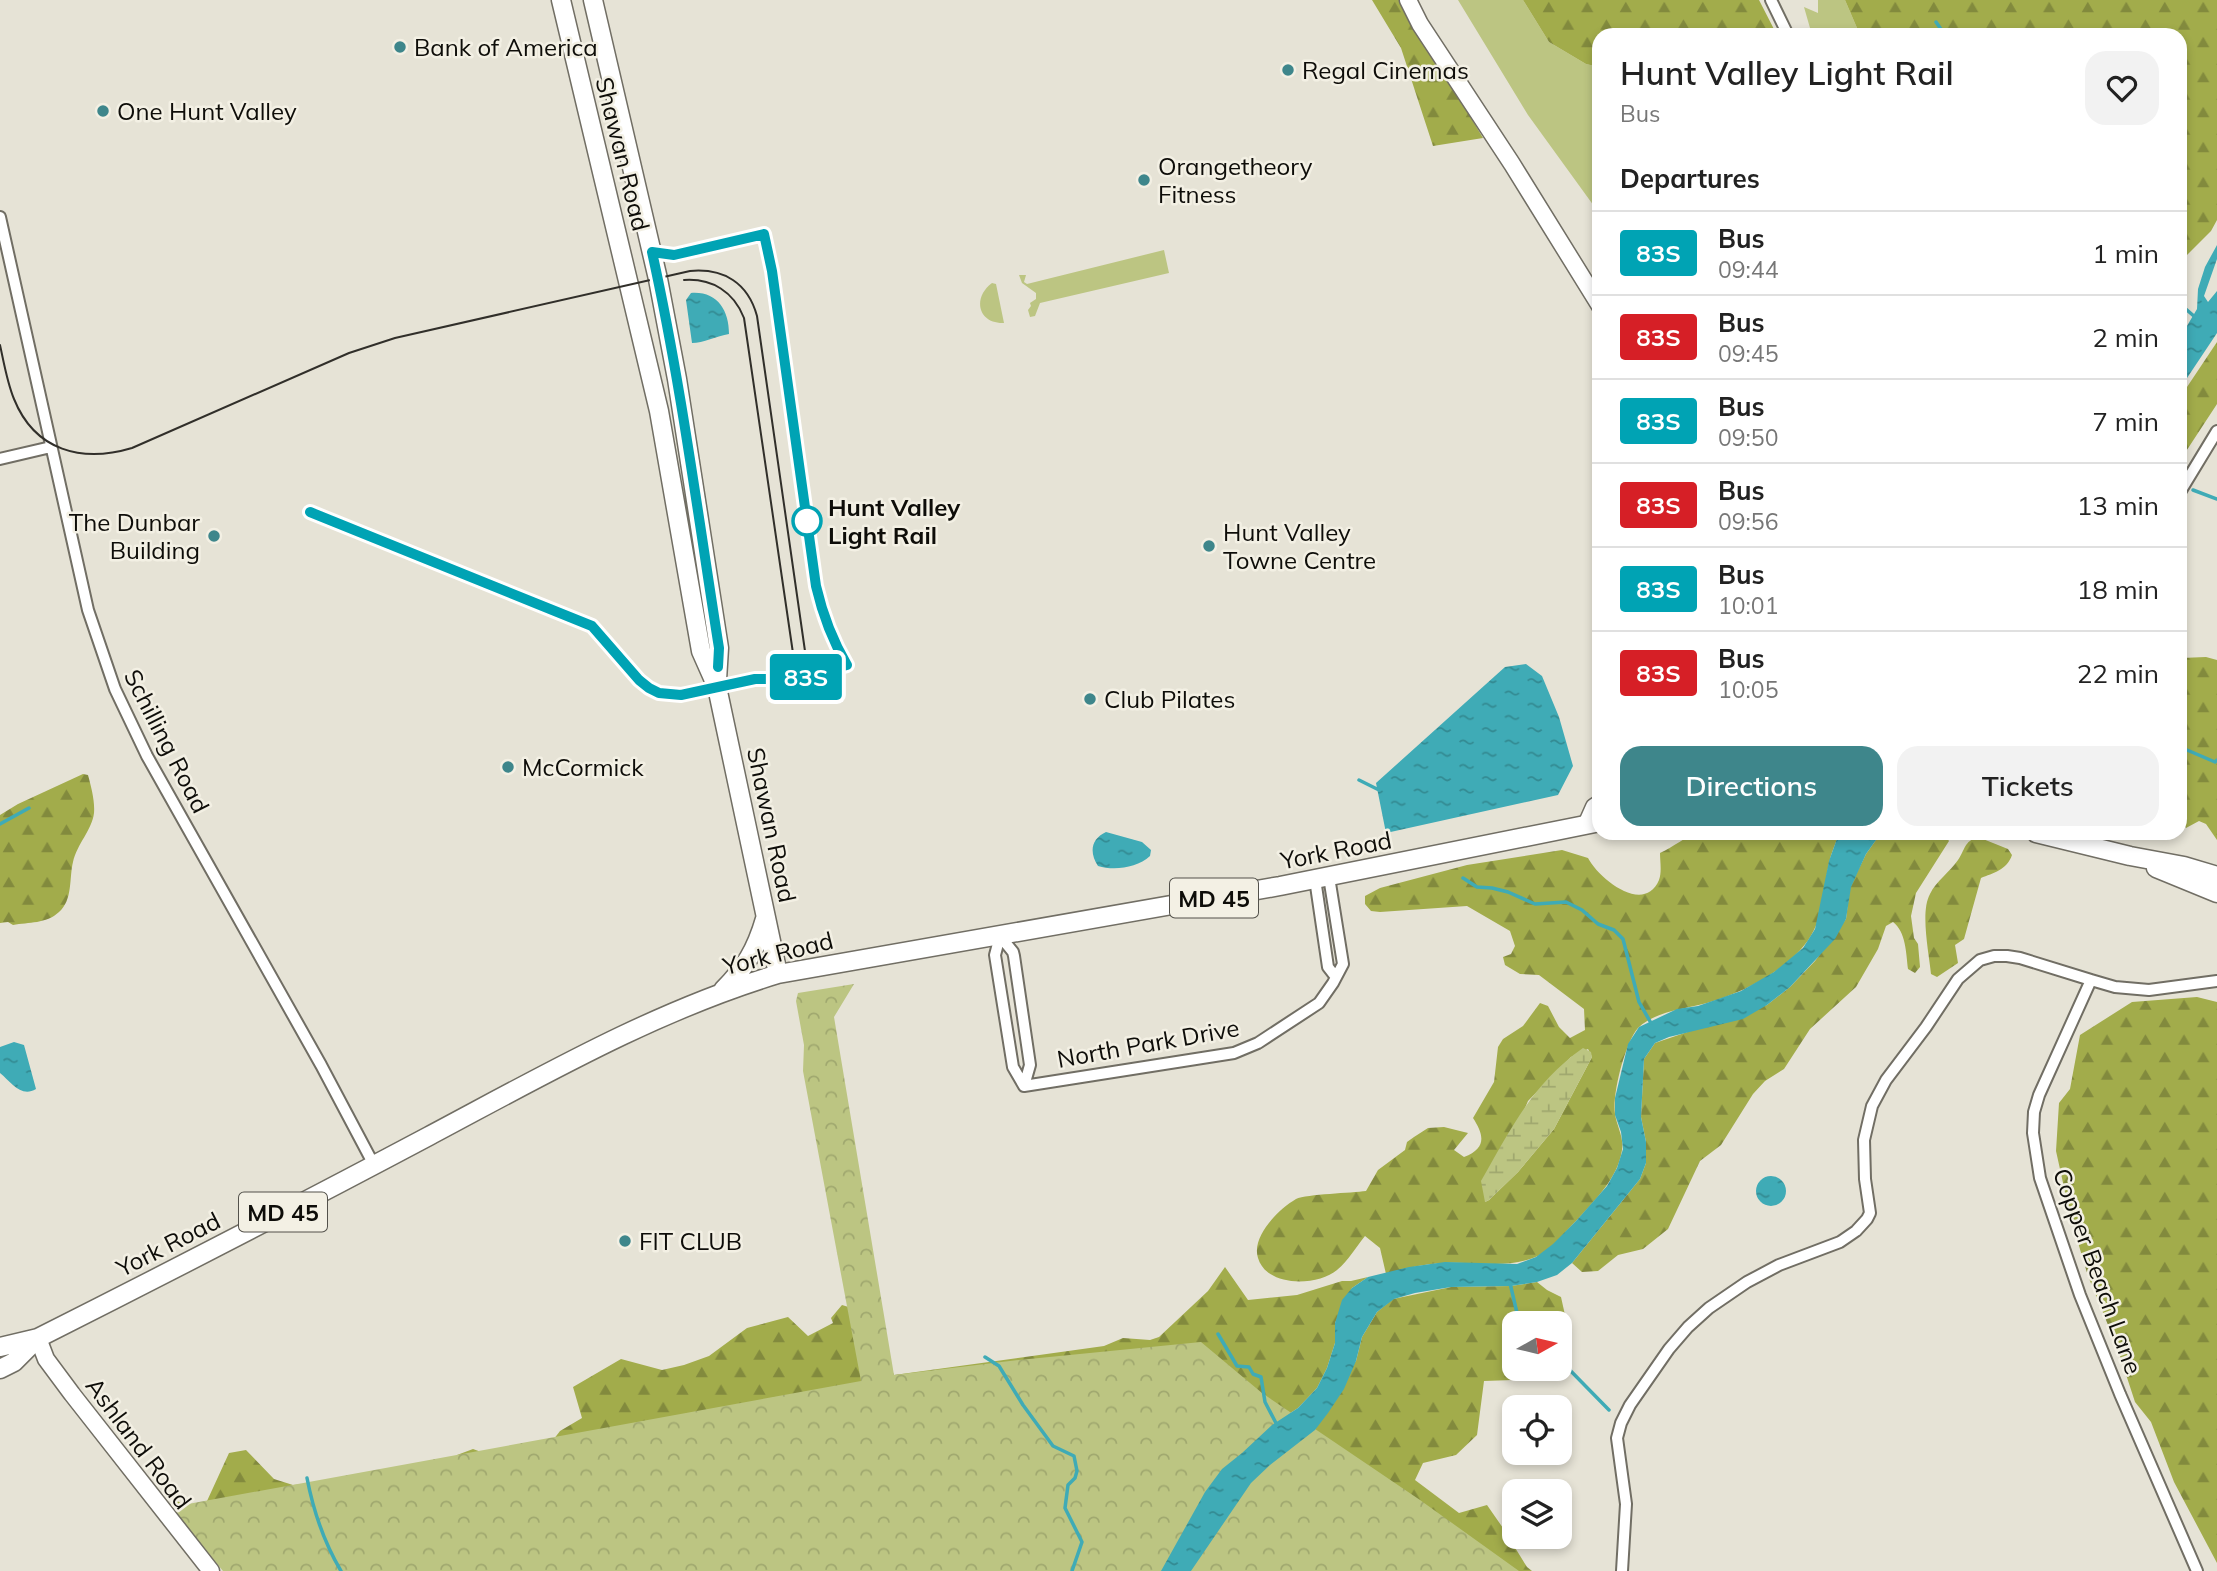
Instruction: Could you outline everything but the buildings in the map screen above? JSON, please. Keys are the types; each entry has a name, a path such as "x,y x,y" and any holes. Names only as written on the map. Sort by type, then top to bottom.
{"main road":[{"name":"Shawan Road","path":"561,0 650,375 669,464 701,651 717,687 778,974"},
{"name":"Shawan Road","path":"593,0 658,279 677,379 719,648 717,687"},
{"path":"1408,0 1420,24 1512,164 1592,293"},
{"path":"669,464 690,462"},
{"name":"York Road","path":"0,1347 38,1338 595,1049 722,991 778,974 1322,878 1592,824"},
{"path":"2065,840 2184,866 2217,876"},
{"path":"2130,856 2217,893"},
{"path":"722,991 753,954 766,916"},
{"name":"York Road","path":"0,1369 14,1362 38,1338"},
{"name":"Ashland Road","path":"38,1338 46,1359 211,1571"}],"street":[{"path":"1771,0 1785,28"},
{"name":"Schilling Road","path":"0,216 88,610 106,665 147,756 321,1065 374,1165"},
{"path":"2187,480 2217,431"},
{"path":"0,459 51,447"},
{"name":"North Park Drive","path":"1000,936 1013,951 1014,957 1030,1065 1024,1086 1241,1051 1319,1003 1328,991 1335,976 1328,967 1322,878"},
{"path":"1000,936 995,955 1013,1067 1024,1086"},
{"path":"1622,1571 1626,1504 1618,1438 1621,1423 1630,1405 1669,1349 1709,1308 1747,1282 1779,1265 1840,1242 1867,1219 1870,1213 1865,1179 1864,1140 1872,1106 1882,1086 1967,969 1980,960 2007,956 2115,987 2148,990 2215,984"},
{"name":"Copper Beach Lane","path":"2091,980 2039,1095 2034,1112 2035,1153 2040,1178 2080,1295 2153,1474 2197,1571"}],"green space":[{"path":"1372,0 1401,0 1483,138 1433,146 1401,48"},
{"path":"1458,0 1523,0 1549,42 1592,65 1592,203 1528,115"},
{"path":"1523,0 1759,0 1773,28 1592,28 1592,65 1549,42"},
{"path":"1818,0 1845,0 1857,28 1810,28 1804,7 1818,13"},
{"path":"1845,0 2217,0 2217,220 2211,231 2187,255 2187,28 1857,28"},
{"path":"1164,250 1169,273 1040,303 1035,316 1030,317 1028,310 1030,303 1036,299 1036,293 1022,283 1019,275 1026,275 1024,282 1027,284"},
{"path":"992,283 996,284 1004,323 988,319 981,309 982,296"},
{"path":"2217,342 2217,404 2187,450 2187,387"},
{"path":"2206,657 2217,660 2217,840 2206,824 2199,821 2187,827 2187,658"},
{"path":"83,774 88,775 94,813 75,855 67,901 59,912 43,921 13,925 8,922 0,923 0,815"},
{"path":"1682,840 1837,840 1817,923 1806,943 1795,955 1753,985 1707,1003 1662,1014 1645,1022 1633,1035 1624,1057 1616,1094 1615,1114 1622,1145 1620,1160 1605,1188 1556,1242 1539,1255 1522,1261 1500,1264 1437,1264 1386,1274 1380,1248 1365,1236 1337,1270 1318,1279 1282,1279 1263,1268 1257,1250 1262,1232 1282,1209 1296,1199 1366,1191 1378,1170 1405,1150 1407,1142 1428,1128 1444,1127 1468,1133 1454,1150 1464,1157 1477,1150 1481,1135 1473,1118 1494,1082 1498,1047 1503,1039 1523,1026 1540,1003 1548,1006 1559,1027 1570,1038 1585,1030 1584,1009 1539,975 1520,974 1505,965 1503,957 1511,954 1515,946 1510,931 1467,906 1380,912 1371,911 1365,904 1365,896 1380,888 1467,865 1562,850 1588,858 1602,875 1622,890 1643,894 1652,890 1659,880 1660,853","holes":["1588,1049 1592,1057 1554,1129 1518,1172 1485,1202 1528,1101 1571,1057"]},
{"path":"1876,840 1949,841 1916,893 1911,916 1920,967 1915,973 1908,969 1901,931 1893,922 1886,926 1878,949 1856,987 1810,1029 1784,1069 1765,1081 1753,1094 1721,1145 1700,1161 1668,1229 1643,1249 1618,1255 1598,1271 1582,1272 1572,1263 1640,1179 1646,1163 1646,1142 1641,1117 1644,1059 1655,1043 1767,1005 1790,987 1815,961 1846,919 1850,887"},
{"path":"1972,840 1986,840 2008,849 2012,855 2003,868 1981,878 1964,939 1955,945 1958,963 1937,977 1931,974 1926,933 1927,902 1933,889 1955,864"},
{"path":"854,984 834,1017 894,1375 1201,1342 1262,1393 1519,1571 223,1571 176,1515 177,1506 861,1381 803,1071 804,1045 796,1001 798,993"},
{"path":"2197,997 2217,1002 2217,1563 2174,1482 2151,1422 2135,1402 2117,1347 2088,1276 2071,1219 2056,1151 2059,1103 2070,1089 2080,1035 2132,1002"},
{"path":"1583,1048 1591,1052 1592,1057 1554,1129 1518,1172 1485,1202 1481,1181 1524,1108 1550,1077"},
{"path":"1225,1267 1248,1300 1297,1295 1342,1281 1368,1277 1352,1288 1335,1323 1335,1343 1317,1388 1298,1408 1272,1425 211,1549 171,1498 191,1508 207,1501 229,1453 246,1450 274,1479 293,1485 459,1471 457,1455 473,1449 495,1457 547,1448 560,1431 582,1418 573,1387 621,1359 662,1370 684,1365 709,1356 747,1328 788,1317 808,1336 833,1323 831,1318 842,1305 868,1313 894,1375 1104,1346 1123,1338 1150,1340 1159,1337 1208,1291"},
{"path":"1537,1282 1561,1297 1564,1311 1502,1311 1502,1380 1484,1381 1477,1435 1456,1455 1423,1463 1415,1480 1459,1513 1487,1505 1502,1527 1502,1549 1516,1549 1532,1571 1191,1571 1356,1361 1362,1337 1377,1312 1393,1299 1451,1287 1511,1286"}],"water":[{"path":"2217,245 2217,259 2204,296 2208,302 2217,291 2217,333 2187,378 2187,326 2197,309 2198,289 2205,267"},
{"path":"691,293 708,295 720,304 727,317 729,334 692,343 686,300"},
{"path":"1526,664 1542,676 1559,717 1573,766 1558,795 1386,833 1376,783 1505,667"},
{"path":"1106,832 1142,842 1151,850 1150,856 1125,867 1098,866 1093,856 1093,846 1097,838"},
{"path":"1836,840 1876,840 1866,854 1851,887 1846,919 1835,939 1790,987 1743,1019 1669,1037 1655,1043 1644,1059 1641,1117 1646,1142 1646,1163 1640,1179 1572,1263 1557,1275 1537,1282 1511,1286 1451,1287 1394,1299 1377,1312 1362,1337 1356,1361 1344,1389 1315,1430 1251,1483 1191,1571 1161,1571 1205,1492 1222,1469 1272,1425 1298,1408 1317,1388 1335,1343 1335,1323 1342,1300 1352,1288 1368,1277 1409,1267 1445,1262 1517,1264 1536,1257 1576,1221 1607,1186 1617,1168 1623,1149 1615,1115 1615,1098 1628,1044 1639,1027 1677,1009 1698,1006 1741,991 1774,972 1803,948 1815,929 1829,861"},
{"path":"14,1042 24,1045 36,1089 26,1092 16,1088 0,1073 0,1047"},
{"path":"1771,1176 1782,1180 1786,1191 1782,1202 1771,1206 1760,1202 1756,1191 1760,1180"}],"waterway":[{"path":"1936,22 1940,28"},
{"path":"2187,310 2195,317"},
{"path":"2193,490 2217,499"},
{"path":"2187,750 2215,762 2217,760"},
{"path":"1359,780 1379,790"},
{"path":"0,824 29,808"},
{"path":"1463,878 1477,887 1508,892 1535,904 1566,902 1582,910 1598,924 1614,930 1623,939 1639,1002 1651,1023"},
{"path":"1510,1283 1517,1311"},
{"path":"1218,1334 1237,1366 1249,1367 1253,1374 1261,1377 1265,1402 1277,1425"},
{"path":"985,1357 999,1366 1053,1446 1074,1456 1077,1471 1075,1478 1068,1485 1065,1508 1082,1542 1072,1571"},
{"path":"1572,1372 1609,1410"},
{"path":"307,1478 320,1526 341,1571"}],"tram line":[{"path":"0,345 14,399 34,431 62,449 95,454 132,448 349,353 395,338 690,271 724,275 741,286 753,304 757,316 806,658"},
{"path":"684,280 704,281 721,288 734,301 744,318 794,660"}],"bus line":[{"name":"83S","path":"310,512 592,626 630,671 659,693 674,696 755,679 796,679 847,665 833,642 822,614 816,586 772,271 764,234 674,255 652,252 687,443 719,648 718,667"}],"place":[{"name":"Bank of America","path":"400,47"},
{"name":"Regal Cinemas","path":"1288,70"},
{"name":"One Hunt Valley","path":"103,111"},
{"name":"Orangetheory Fitness","path":"1144,180"},
{"name":"Hunt Valley Light Rail","path":"807,521"},
{"name":"The Dunbar Building","path":"214,536"},
{"name":"Hunt Valley Towne Centre","path":"1209,546"},
{"name":"Club Pilates","path":"1090,699"},
{"name":"McCormick","path":"508,767"},
{"name":"FIT CLUB","path":"625,1241"}]}
